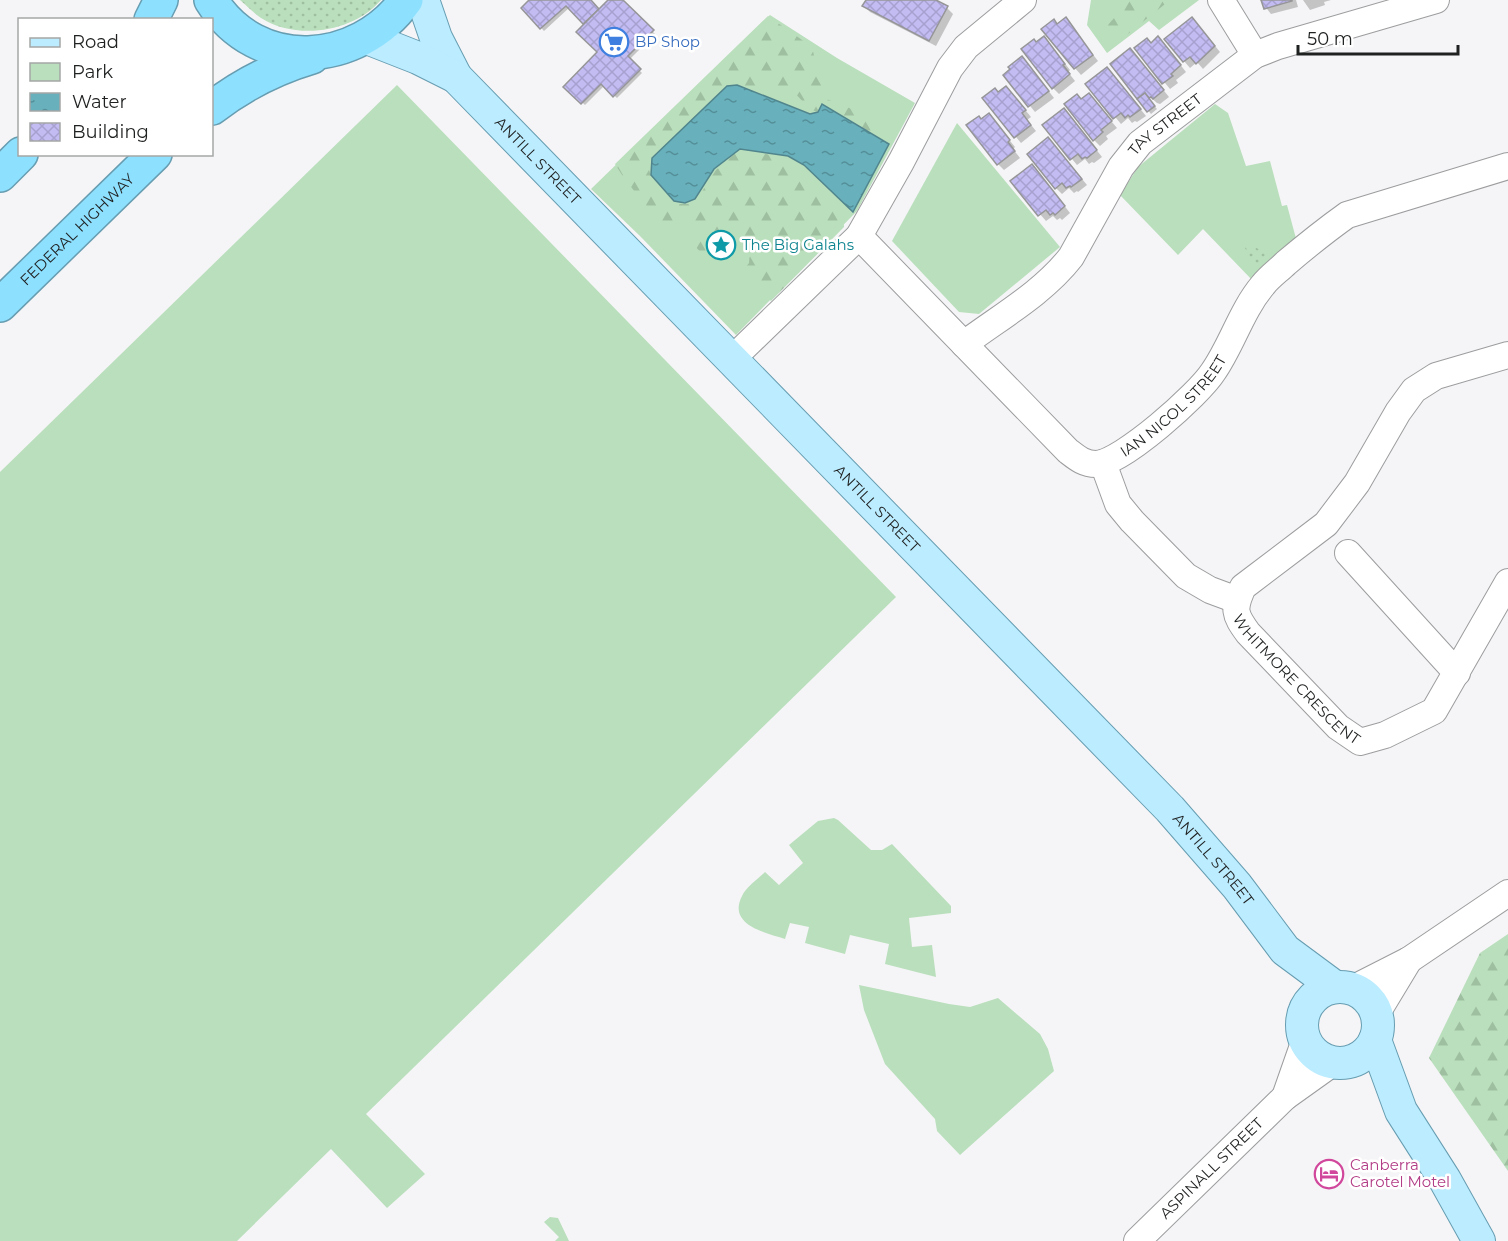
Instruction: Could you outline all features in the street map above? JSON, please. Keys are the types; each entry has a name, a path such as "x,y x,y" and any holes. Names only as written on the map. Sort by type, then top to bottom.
{"highway":[{"path":"152,18 162,0"},
{"path":"211,0 227,21 240,32 271,48 310,53 331,51"},
{"path":"213,107 256,78 290,63 367,38 396,13 406,0"},
{"path":"0,175 19,156"},
{"name":"FEDERAL HIGHWAY","path":"0,305 153,156"}],"main road":[{"name":"ANTILL STREET","path":"423,0 436,38 456,77 1170,809 1237,886 1285,950 1344,988"},
{"name":"ANTILL STREET","path":"367,38 418,58 456,77"},
{"name":"ANTILL STREET","path":"1285,950 1305,1026"},
{"path":"1401,1111 1339,1062 1317,1054 1305,1026 1309,1003 1316,996 1344,988 1363,994 1371,1003 1401,1111 1445,1180 1479,1241"},
{"path":"1339,1062 1363,1055 1376,1027"}],"street":[{"path":"732,359 859,236 950,68 966,47 1023,0"},
{"path":"1221,0 1255,54"},
{"name":"TAY STREET","path":"964,344 1061,270 1071,257 1121,167 1140,143 1255,54 1436,0"},
{"name":"IAN NICOL STREET","path":"859,236 1068,451 1084,463 1103,463 1126,450 1200,388 1221,361 1248,307 1264,283 1330,226 1347,215 1508,166"},
{"name":"WHITMORE CRESCENT","path":"1508,355 1436,376 1414,390 1398,412 1357,483 1326,524 1243,587 1237,600 1236,617 1248,633 1338,727 1360,742 1385,735 1434,711 1508,582"},
{"name":"WHITMORE CRESCENT","path":"1103,463 1118,504 1140,529 1186,576 1210,590 1237,600"},
{"path":"1348,553 1457,673"},
{"path":"1344,988 1409,960 1508,893"},
{"path":"1376,1027 1409,960"},
{"name":"ASPINALL STREET","path":"1285,1097 1305,1026"},
{"name":"ASPINALL STREET","path":"1137,1241 1285,1097 1339,1062"}],"green space":[{"path":"240,0 381,0 356,20 324,30 308,31 275,25 261,18"},
{"path":"1091,0 1199,0 1159,30 1149,21 1107,53 1087,25"},
{"path":"1130,0 1170,0 1108,50 1099,35"},
{"path":"770,15 837,58 915,103 857,211 736,335 591,189"},
{"path":"768,16 812,47 824,98 862,113 876,131 870,135 847,119 811,110 788,86 750,87 727,92 708,101 653,152 648,167 653,182 673,204 694,204 716,170 740,149 787,158 804,169 843,211 844,227 771,301 742,272 749,263 750,249 735,243 705,257 694,245 689,221 682,221 670,229 640,198 615,164"},
{"path":"397,85 896,597 366,1114 425,1174 387,1208 331,1149 237,1241 0,1241 0,472"},
{"path":"1215,104 1228,113 1246,166 1270,161 1282,206 1287,205 1298,246 1254,282 1203,229 1178,255 1120,195 1138,167"},
{"path":"957,123 1060,247 979,314 959,312 892,241"},
{"path":"1246,242 1260,250 1270,251 1270,253 1254,265 1244,246"},
{"path":"834,818 871,850 882,850 892,844 951,906 951,913 909,918 912,947 932,945 936,977 885,964 889,944 850,935 845,954 805,943 809,927 790,923 785,939 768,934 744,921 739,906 749,886 765,872 779,885 803,863 789,845 818,821"},
{"path":"1508,934 1508,1171 1429,1058 1480,953"},
{"path":"859,985 970,1007 998,998 1040,1034 1048,1049 1054,1071 960,1155 937,1131 935,1119 885,1064 864,1010"},
{"path":"550,1217 558,1218 569,1241 555,1241 559,1237 544,1222"}],"water":[{"path":"737,85 810,114 818,112 822,104 889,144 853,212 804,165 788,156 740,149 714,169 695,199 685,203 674,201 651,175 652,158 727,86"}],"building":[{"path":"529,0 591,0 599,9 583,24 566,6 540,29 521,8"},
{"name":"BP Shop","path":"608,0 623,0 654,30 628,56 641,69 613,97 601,84 581,104 563,87 597,52 576,32"},
{"path":"866,0 936,0 948,6 929,41 862,6"},
{"path":"1261,0 1292,0 1292,1 1264,9"},
{"path":"1066,17 1093,55 1074,69 1041,29 1054,19 1057,24"},
{"path":"1192,17 1215,46 1196,64 1190,57 1183,62 1164,39"},
{"path":"1044,36 1070,74 1052,89 1021,49 1034,39 1036,42"},
{"path":"1158,36 1181,65 1171,74 1173,76 1162,84 1134,48 1147,38 1151,43"},
{"path":"1130,48 1164,90 1153,99 1145,93 1137,99 1110,64"},
{"path":"1022,56 1049,91 1028,107 1003,75 1010,69 1008,67"},
{"path":"1107,67 1141,109 1130,117 1128,115 1125,118 1121,113 1113,119 1085,84"},
{"path":"1006,86 1026,110 1022,113 1031,125 1014,138 982,98 995,88 998,92"},
{"path":"1089,93 1112,121 1093,141 1064,104 1077,94 1081,99"},
{"path":"1145,93 1155,106 1147,112 1137,99"},
{"path":"1064,108 1097,150 1087,158 1082,159 1078,154 1070,160 1042,125"},
{"path":"989,113 1010,140 1008,142 1015,151 997,165 966,125 979,116 981,119"},
{"path":"1048,137 1082,179 1071,187 1066,188 1062,183 1055,189 1027,154"},
{"path":"1032,164 1065,206 1055,215 1053,213 1050,215 1046,210 1038,216 1010,181"}],"place":[{"name":"BP Shop","path":"614,42"},
{"name":"The Big Galahs","path":"721,245"},
{"name":"Canberra Carotel Motel","path":"1329,1174"}]}
